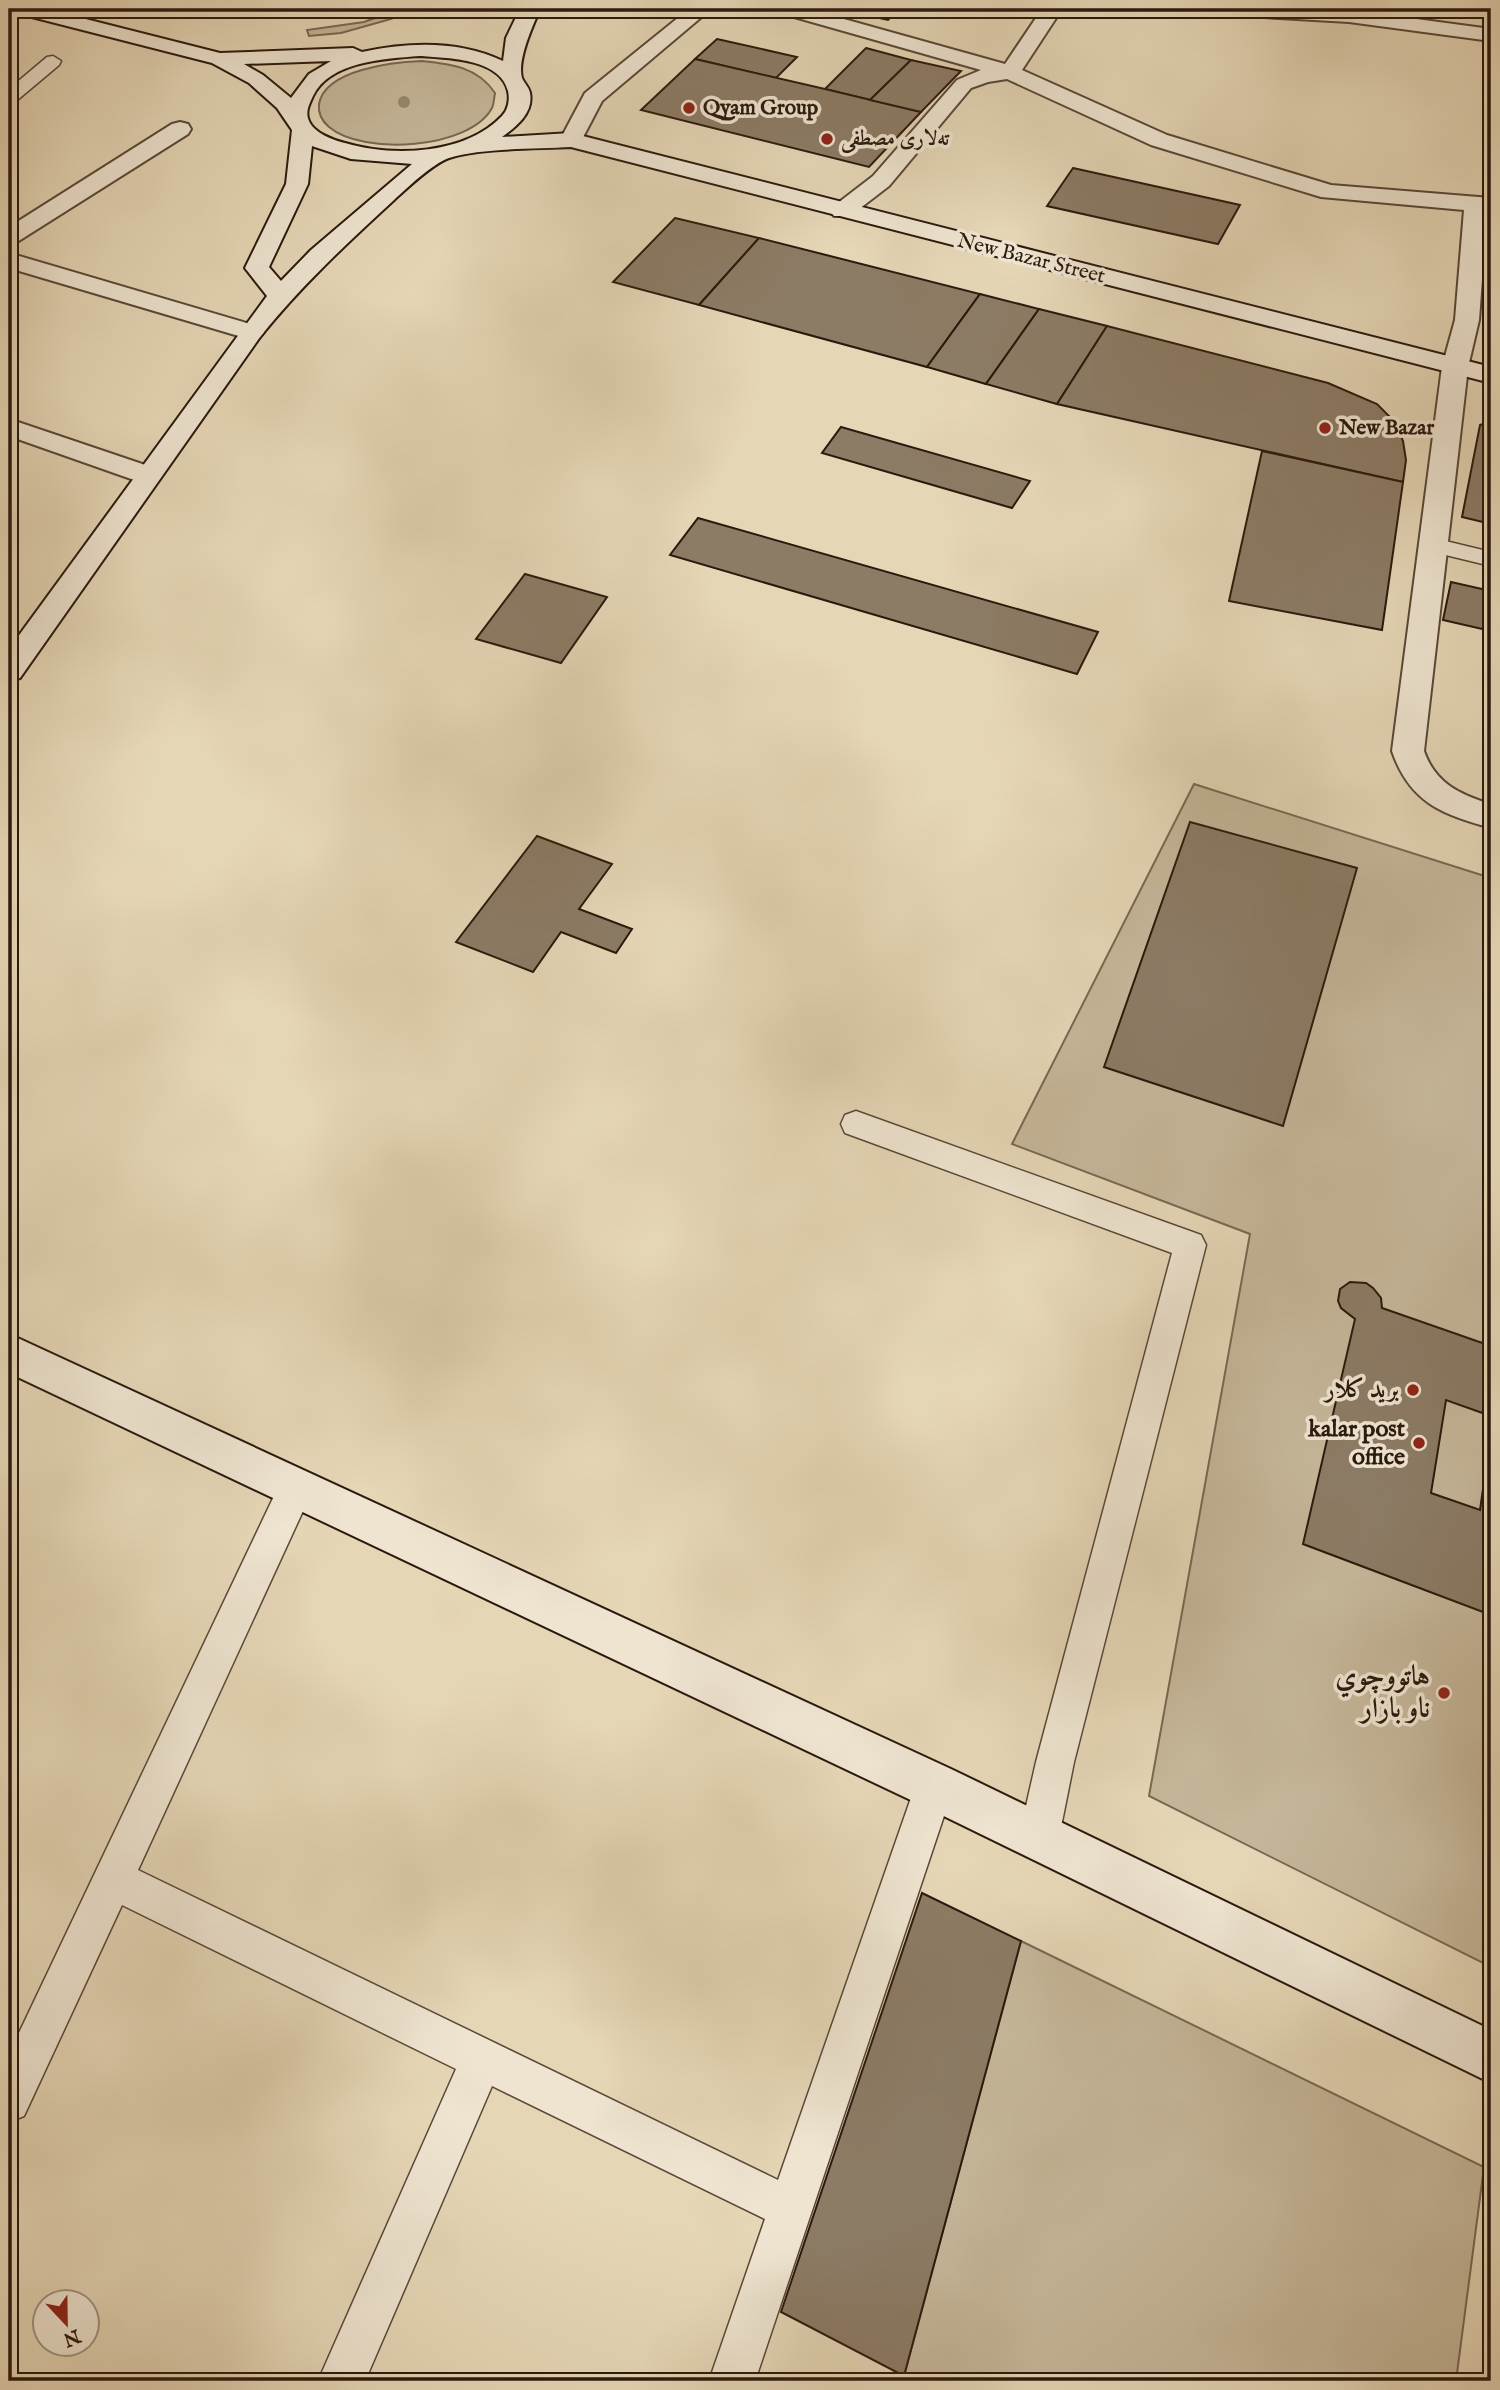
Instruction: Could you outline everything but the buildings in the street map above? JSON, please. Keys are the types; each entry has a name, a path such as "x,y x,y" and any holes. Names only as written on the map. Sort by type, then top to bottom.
{"street":[{"path":"23,9 219,59 256,79 285,104 303,130 320,142 344,152 374,157 408,158 499,144 571,140"},
{"path":"9,671 147,475 280,296 360,217 402,181 441,153 470,145 494,134 515,113 520,106 516,84 516,38 530,9"},
{"path":"571,140 593,97 701,9"},
{"path":"787,9 1010,72 1159,139 1329,192 1484,204 1467,320 1455,367 1408,751 1413,770 1423,785 1445,799 1491,816"},
{"path":"842,211 881,181 964,84 983,76 1010,72 1052,9"},
{"path":"1229,9 1349,16 1491,35"},
{"path":"219,59 429,51 474,57 497,65 571,140"},
{"path":"280,296 257,268 297,184 303,130 295,115 298,99 310,83 330,69 388,52"},
{"path":"9,237 180,129"},
{"name":"New Bazar Street","path":"571,140 1491,375"},
{"path":"9,260 251,332"},
{"path":"9,427 147,475"},
{"path":"9,1353 934,1786 1491,2057"}],"lane":[{"path":"9,98 53,61"},
{"path":"1433,545 1491,559"},
{"path":"856,1124 1190,1245 1055,1762 1039,1836"},
{"path":"9,2101 296,1487"},
{"path":"732,2381 934,1786"},
{"path":"112,1879 791,2209"},
{"path":"341,2381 482,2060"}],"shaded area":[{"path":"386,14 391,19 341,33 309,36 307,30 364,22"},
{"path":"422,61 463,68 480,77 495,93 492,108 480,122 462,132 440,140 415,144 366,142 345,136 329,127 322,119 319,104 324,92 347,75 395,63"},
{"path":"1194,784 1491,878 1491,1967 1149,1796 1250,1234 1012,1144"},
{"path":"1021,1941 1484,2167 1456,2381 916,2381 904,2376"}],"place":[{"name":"Qyam Group","path":"689,108"},
{"name":"تەلاری مصطفی","path":"827,139"},
{"name":"New Bazar","path":"1325,428"},
{"name":"بريد كلار","path":"1413,1390"},
{"name":"kalar post office","path":"1419,1443"},
{"name":"هاتووچوي ناو بازار","path":"1444,1693"}]}
